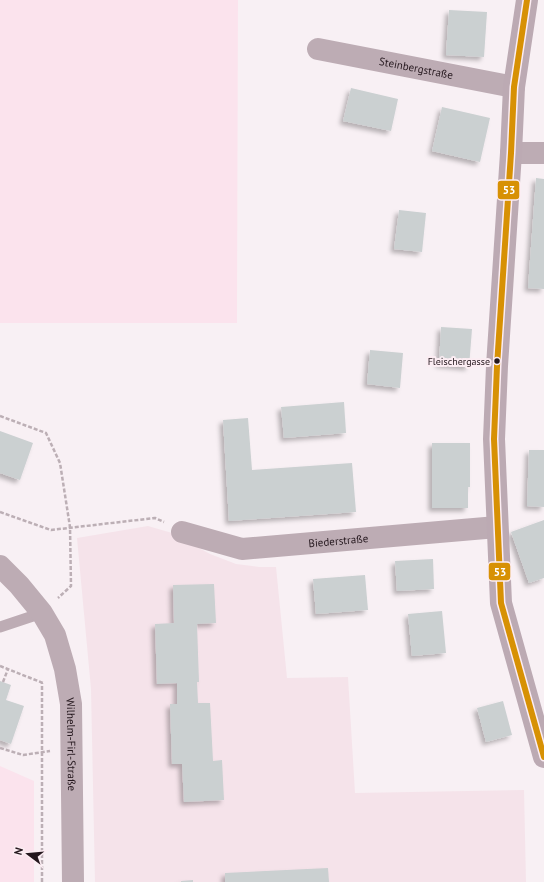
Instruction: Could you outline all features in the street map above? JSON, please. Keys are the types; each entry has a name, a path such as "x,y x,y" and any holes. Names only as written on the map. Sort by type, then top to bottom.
{"street":[{"path":"527,0 514,87 494,439 501,603 544,757"},
{"name":"Steinbergstraße","path":"318,49 514,87"},
{"path":"511,153 544,153"},
{"name":"Biederstraße","path":"182,532 242,549 497,527"},
{"name":"Wilhelm-Firl-Straße","path":"0,566 19,585 42,613 55,635 65,669 71,704 73,882"}],"lane":[{"path":"0,627 42,613"}],"path":[{"path":"0,416 46,433 60,463 70,527 71,586 42,613"},
{"path":"0,512 51,530 155,518 182,532"},
{"path":"0,666 42,683 68,684"},
{"path":"3,682 8,669"},
{"path":"42,683 42,882"},
{"path":"0,748 23,755 71,748"}],"shaded area":[{"path":"0,0 238,0 237,323 0,323"},
{"path":"148,526 172,533 210,554 236,564 259,567 276,567 287,678 348,677 355,793 524,790 526,882 95,882 91,689 77,538"},
{"path":"0,766 34,781 34,882 0,882"}],"building":[{"path":"449,10 487,12 484,57 446,55"},
{"path":"351,88 398,99 391,131 343,121"},
{"path":"442,107 490,118 480,162 432,151"},
{"path":"536,178 544,179 544,289 528,288"},
{"path":"399,210 426,213 422,252 394,249"},
{"path":"441,327 472,329 469,367 439,364"},
{"path":"370,350 403,353 400,388 367,384"},
{"path":"344,402 346,433 284,438 281,407"},
{"path":"248,418 252,470 352,463 356,512 229,521 223,420"},
{"path":"0,431 33,443 20,480 0,473"},
{"path":"432,443 470,443 470,487 468,487 468,508 432,508"},
{"path":"529,450 544,450 544,507 527,506"},
{"path":"544,520 544,578 529,583 511,532"},
{"path":"433,559 434,589 397,591 395,561"},
{"path":"365,575 368,610 316,614 313,579"},
{"path":"214,584 216,623 197,624 199,682 197,682 198,703 210,703 213,761 222,760 224,800 184,802 182,764 172,764 170,704 177,704 177,683 157,684 155,624 174,623 173,585"},
{"path":"442,611 446,653 412,656 408,614"},
{"path":"0,681 11,685 6,700 24,706 11,744 0,740"},
{"path":"503,701 512,735 486,742 477,708"},
{"path":"328,868 329,882 225,882 225,873"},
{"path":"193,880 193,882 181,882 181,881"}],"transit line":[{"name":"53","path":"527,0 514,87 494,439 501,603 544,757"}],"place":[{"name":"Fleischergasse","path":"497,361"}]}
